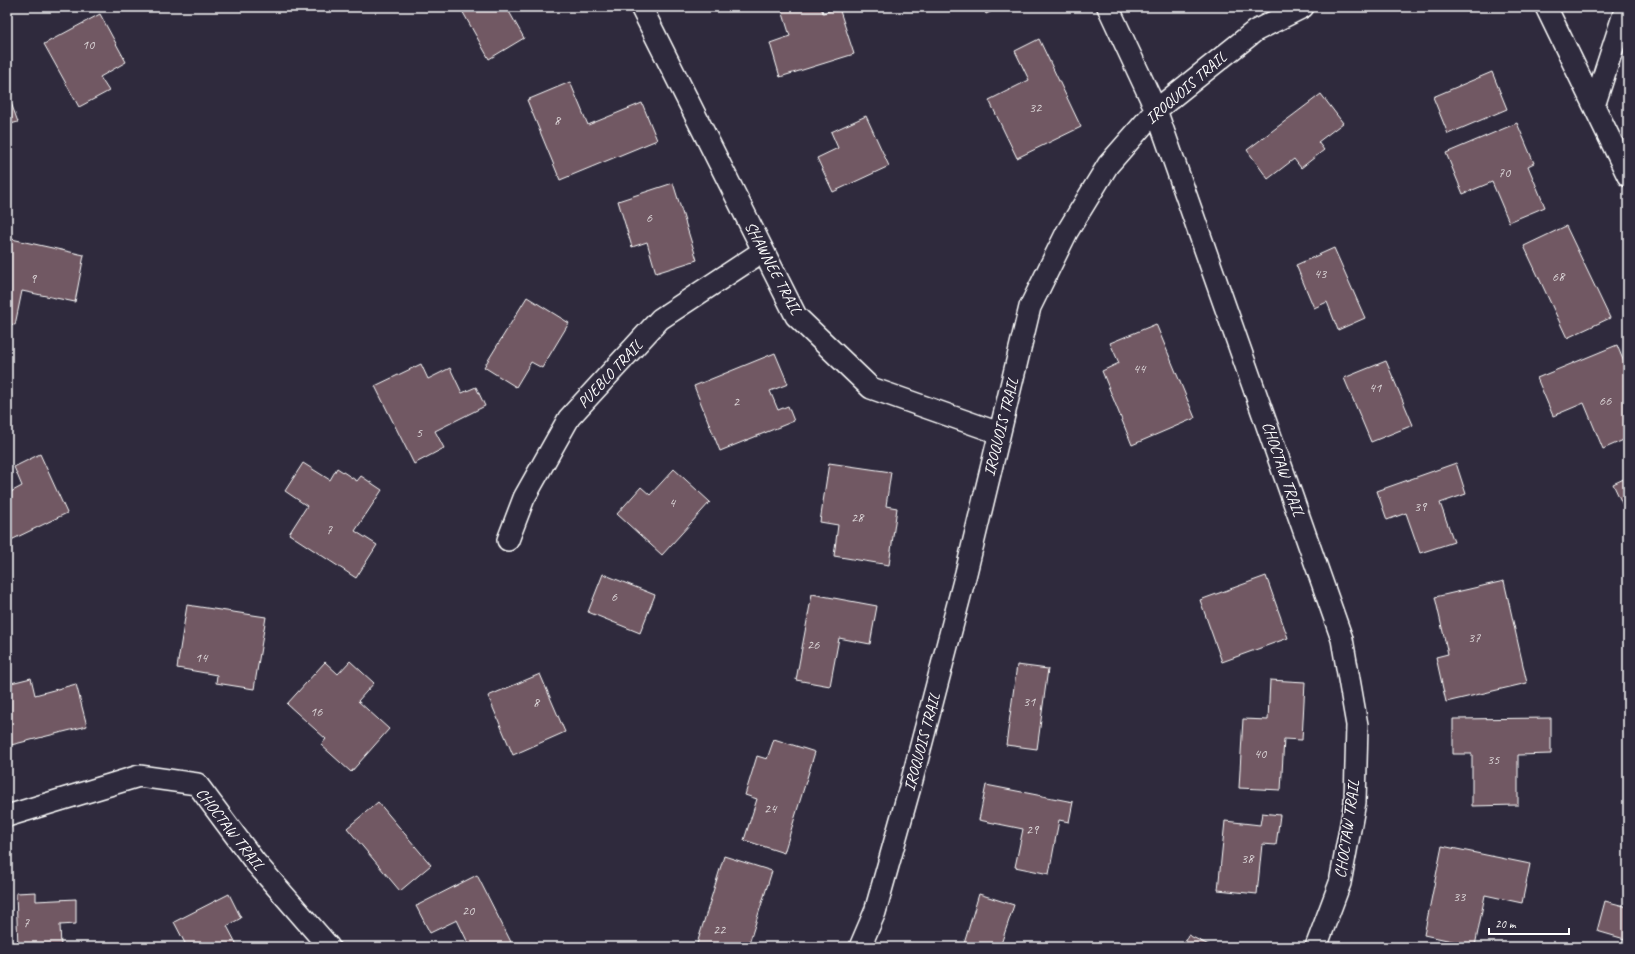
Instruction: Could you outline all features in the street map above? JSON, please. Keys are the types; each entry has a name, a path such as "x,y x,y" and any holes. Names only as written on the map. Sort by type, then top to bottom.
{"street":[{"name":"SHAWNEE TRAIL","path":"641,7 762,251 796,316 871,388 999,433"},
{"name":"CHOCTAW TRAIL","path":"1108,7 1156,110 1342,638 1357,725 1354,802 1340,883 1316,947"},
{"name":"IROQUOIS TRAIL","path":"860,947 875,912 912,780 966,573 1030,307 1067,232 1108,165 1156,110 1255,31 1303,7"},
{"path":"1546,7 1628,176"},
{"path":"1594,106 1626,7"},
{"name":"PUEBLO TRAIL","path":"508,540 524,498 569,418 660,319 762,251"},
{"name":"CHOCTAW TRAIL","path":"7,816 139,776 197,784 255,862 329,947"}],"building":[{"path":"460,7 509,7 507,8 524,38 489,59"},
{"path":"781,7 821,7 823,13 839,8 854,54 780,77 770,43 790,36"},
{"path":"983,7 1001,7 986,14"},
{"path":"100,14 126,62 100,77 109,91 79,107 44,44"},
{"path":"1039,39 1081,127 1017,158 989,100 1029,80 1015,51"},
{"path":"1492,72 1507,109 1448,134 1433,97"},
{"path":"570,82 588,125 642,103 657,140 560,180 527,100"},
{"path":"7,92 18,122 7,125"},
{"path":"1321,94 1343,123 1318,142 1324,150 1301,168 1294,159 1268,179 1247,150"},
{"path":"866,116 889,166 833,192 817,158 838,148 831,132"},
{"path":"1517,123 1534,163 1528,166 1545,207 1509,222 1492,182 1463,194 1446,153"},
{"path":"673,183 697,260 656,273 647,242 632,247 618,201"},
{"path":"1566,226 1610,318 1567,338 1524,246"},
{"path":"7,238 84,255 75,302 22,291 15,325 7,323"},
{"path":"1334,248 1365,318 1338,330 1327,302 1314,308 1296,265"},
{"path":"527,297 569,323 542,368 531,362 516,387 484,367"},
{"path":"1156,324 1195,418 1132,445 1102,371 1119,363 1110,343"},
{"path":"1617,345 1628,372 1628,383 1624,385 1628,394 1628,438 1603,449 1584,403 1553,416 1537,378"},
{"path":"775,353 788,384 770,391 778,410 788,406 794,421 720,451 694,386"},
{"path":"1386,361 1413,425 1371,442 1344,378"},
{"path":"421,364 428,379 450,368 462,393 476,387 485,406 435,431 444,448 414,464 375,386"},
{"path":"40,454 67,513 7,542 7,494 22,486 14,467"},
{"path":"303,463 330,480 337,468 357,481 361,476 382,490 355,531 377,545 356,578 289,534 307,506 285,491"},
{"path":"829,463 891,472 886,506 897,508 889,565 834,556 838,525 820,522"},
{"path":"1456,463 1466,494 1440,503 1454,542 1420,553 1406,513 1387,520 1377,491"},
{"path":"674,469 710,502 662,555 617,514 641,487 650,495"},
{"path":"1628,477 1628,516 1613,484"},
{"path":"603,574 655,595 640,633 588,612"},
{"path":"1266,576 1288,638 1222,662 1200,600"},
{"path":"1504,581 1527,683 1446,702 1436,657 1448,654 1435,597"},
{"path":"812,594 877,606 870,644 839,638 830,686 796,680"},
{"path":"187,605 266,617 254,689 216,683 217,675 177,668"},
{"path":"350,661 374,683 358,701 389,729 351,772 321,745 326,739 287,704 325,662 338,674"},
{"path":"1017,665 1048,669 1037,749 1006,745"},
{"path":"540,674 565,732 513,755 488,696"},
{"path":"31,678 35,695 76,684 87,726 7,746 7,684"},
{"path":"1270,680 1305,682 1302,740 1284,739 1281,790 1239,788 1243,719 1268,720"},
{"path":"1551,718 1551,754 1518,755 1518,805 1472,806 1472,754 1453,754 1453,719"},
{"path":"774,739 815,752 784,853 744,840 757,799 745,795 757,756 767,759"},
{"path":"986,785 1073,802 1069,822 1059,820 1049,874 1015,867 1023,829 979,820"},
{"path":"378,802 431,865 400,891 347,828"},
{"path":"1262,813 1280,815 1276,845 1262,844 1257,894 1218,890 1225,821 1260,825"},
{"path":"1442,846 1530,864 1522,903 1485,895 1475,946 1424,935"},
{"path":"724,856 772,871 748,947 696,947"},
{"path":"477,875 511,942 502,947 470,947 457,920 430,933 416,906"},
{"path":"36,892 36,901 76,899 76,924 60,925 61,947 18,947 16,893"},
{"path":"229,894 241,918 227,926 238,947 187,947 174,922"},
{"path":"979,894 1014,905 1000,947 963,947"},
{"path":"1605,901 1628,907 1628,940 1597,931"},
{"path":"1188,935 1213,947 1182,947"}]}
